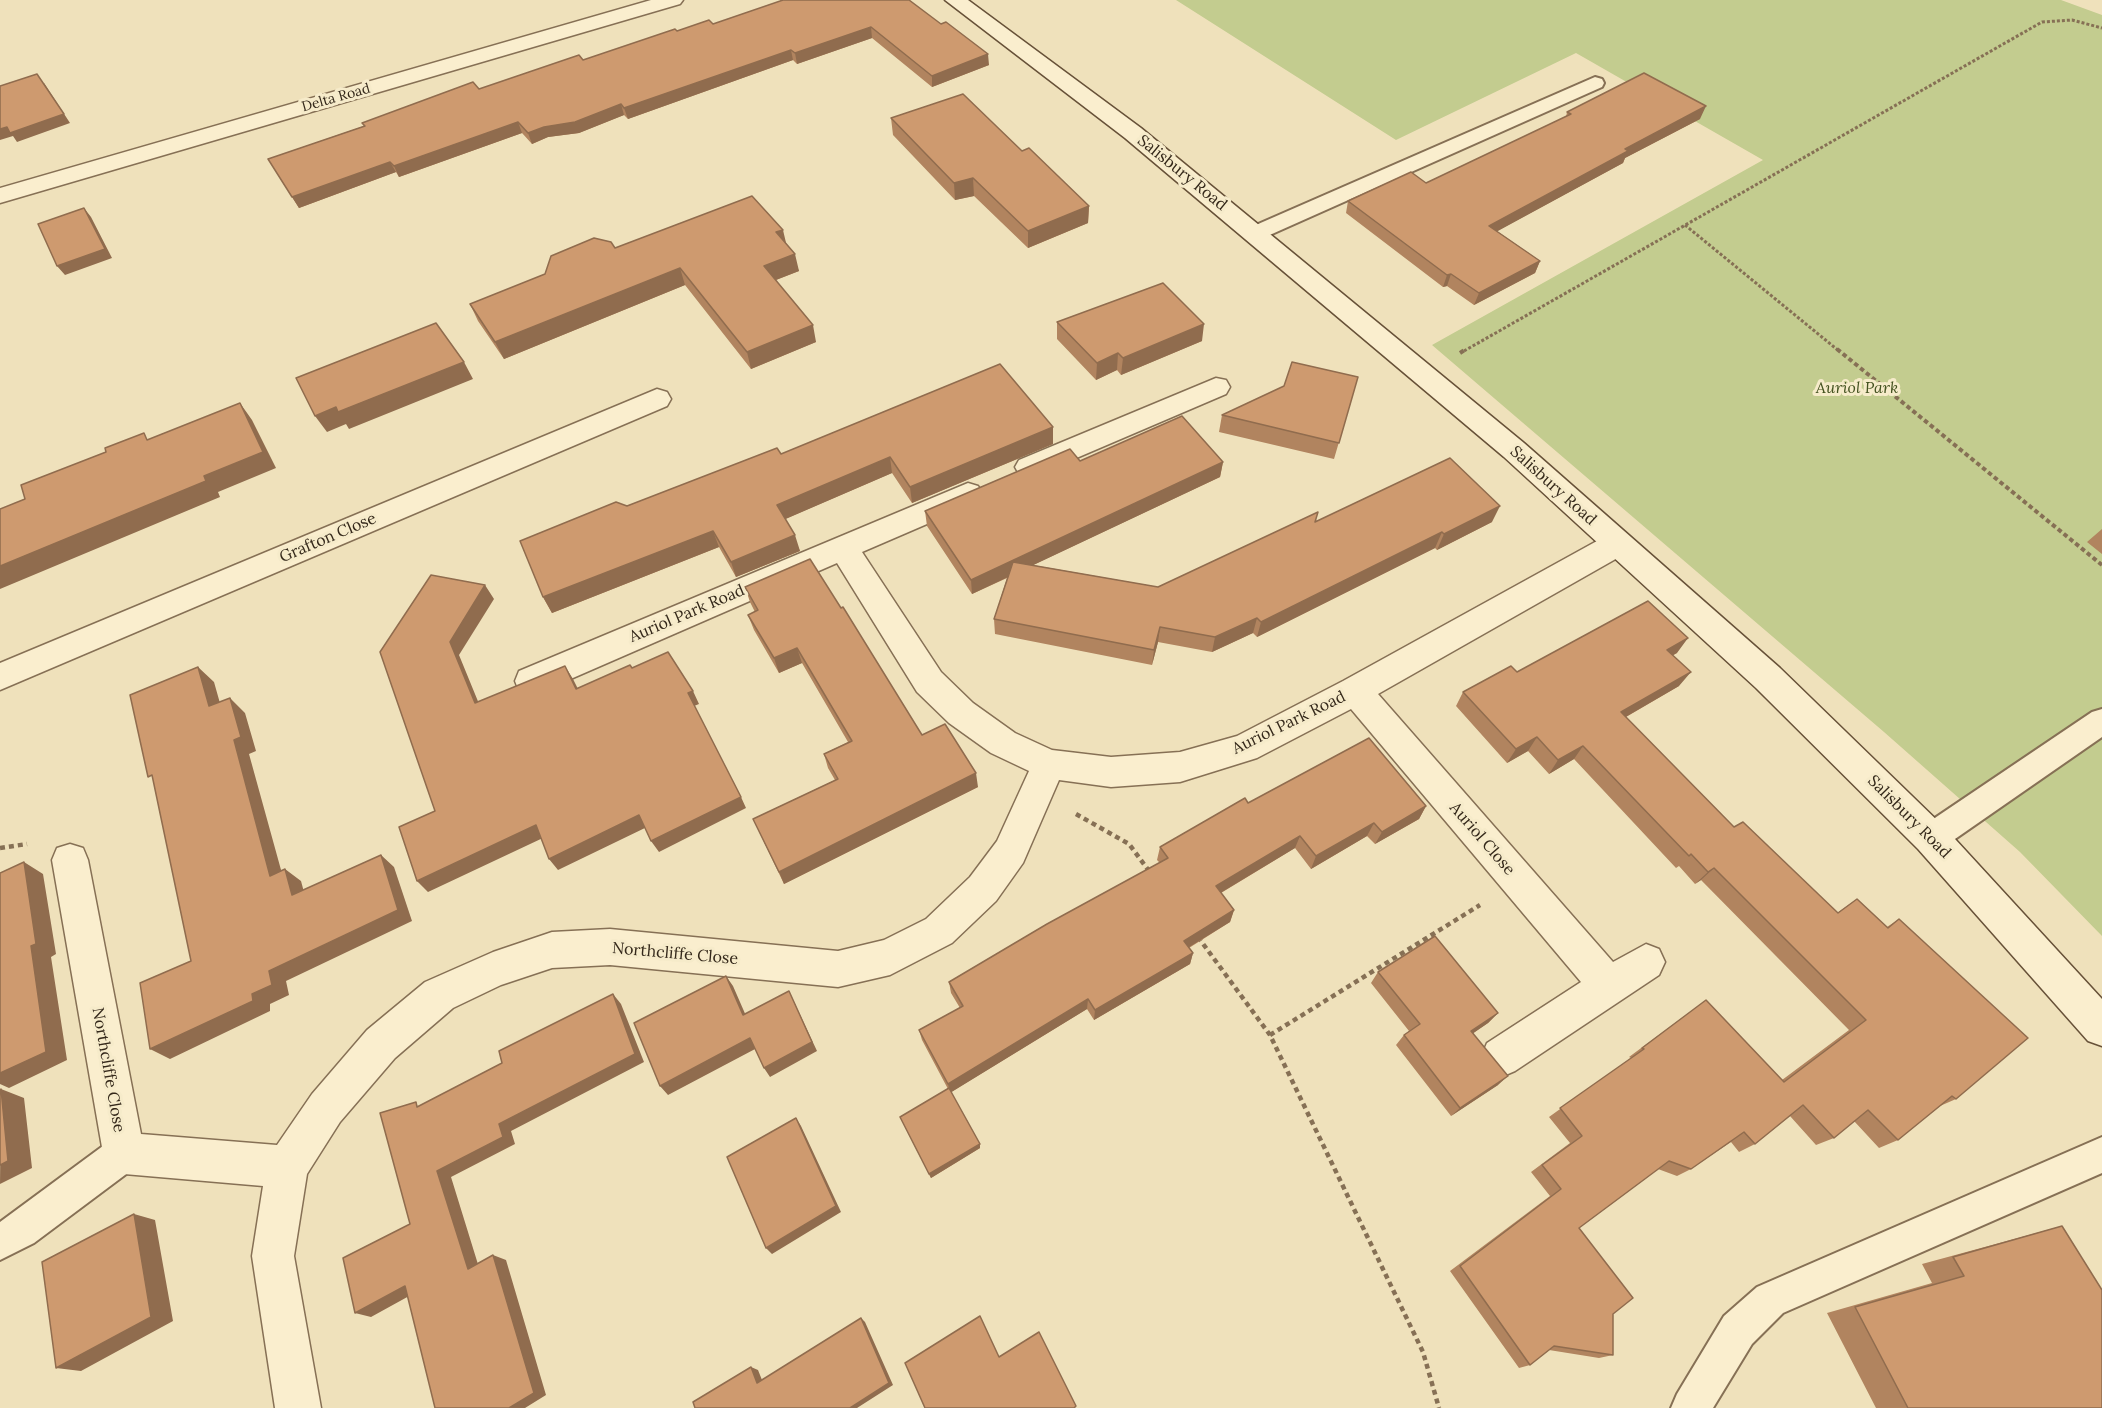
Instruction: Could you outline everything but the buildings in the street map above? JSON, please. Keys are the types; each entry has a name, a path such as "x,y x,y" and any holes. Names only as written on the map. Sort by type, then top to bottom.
{"street":[{"name":"Delta Road","path":"0,196 673,0"},
{"name":"Salisbury Road","path":"955,0 1125,126 1424,373 1768,678 1931,838 2102,1027"},
{"name":"Auriol Park Road","path":"531,681 1216,387"},
{"name":"Grafton Close","path":"0,677 657,399"},
{"name":"Auriol Park Road","path":"843,548 929,682 961,713 1004,743 1049,764 1111,772 1180,766 1245,747 1355,691 1617,544"},
{"name":"Auriol Close","path":"1355,691 1609,986"},
{"name":"Northcliffe Close","path":"298,1408 273,1256 287,1167 326,1108 381,1044 439,995 493,970 552,950 610,947 838,969 890,957 939,931 983,889 1010,852 1049,764"},
{"name":"Northcliffe Close","path":"70,860 124,1153 287,1167"},
{"path":"1501,1057 1646,962"}],"lane":[{"path":"1256,233 1595,83"},
{"path":"1931,838 2102,720"},
{"path":"0,1242 21,1230 124,1153"},
{"path":"1691,1408 1738,1330 1770,1300 2102,1155"}],"path":[{"path":"1424,373 2042,21 2068,18 2102,28"},
{"path":"1685,225 2102,565"},
{"path":"1049,764 1072,812 1129,844 1150,872"},
{"path":"1269,1035 1519,882"},
{"path":"1192,930 1269,1035 1423,1352 1439,1408"}],"green space":[{"name":"Auriol Park","path":"1176,0 2061,0 2102,15 2102,936 2020,852 1884,732 1432,345 1763,160 1576,53 1396,140"}]}
